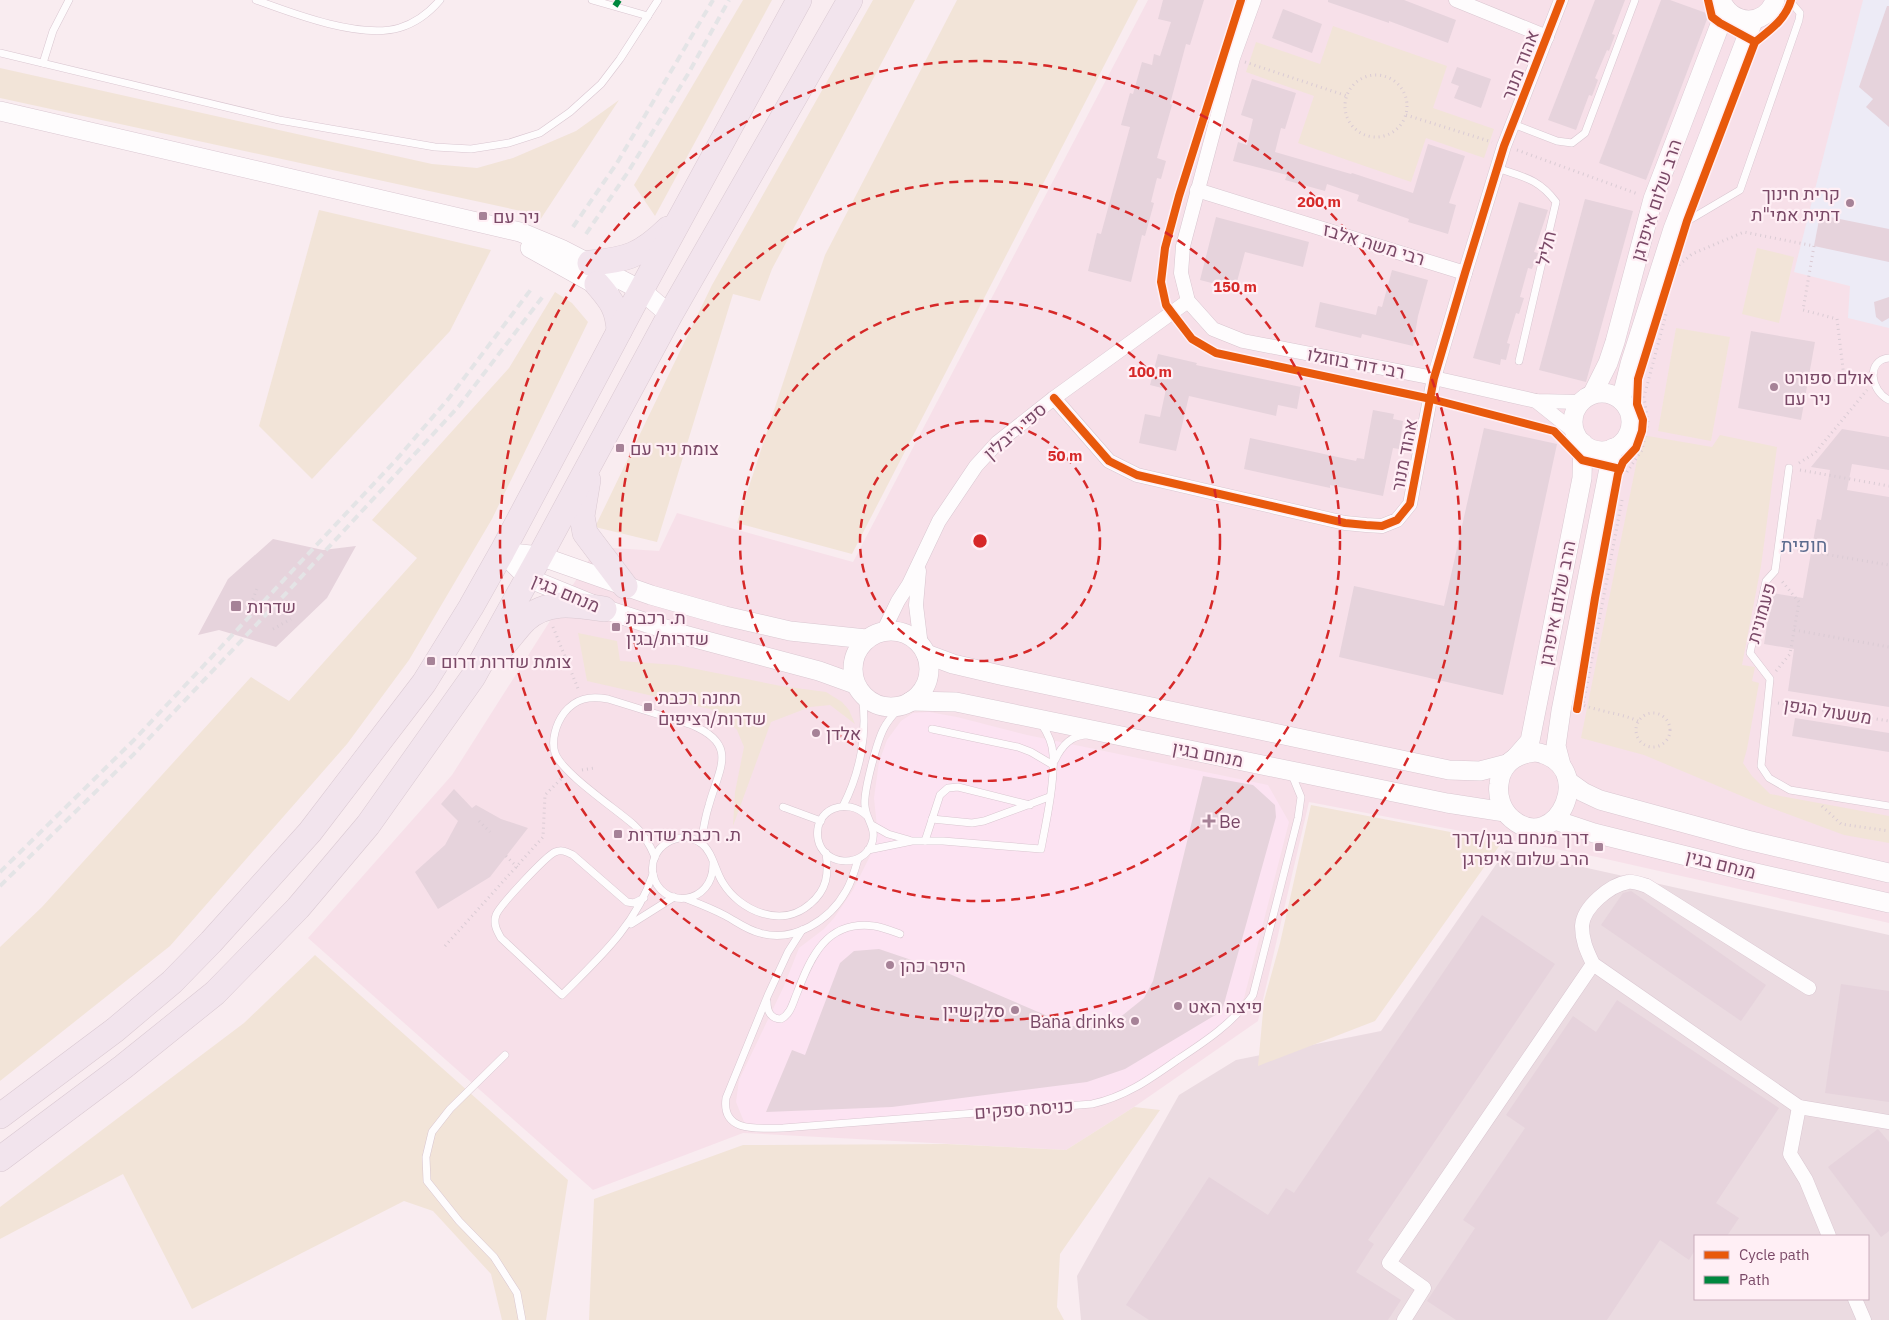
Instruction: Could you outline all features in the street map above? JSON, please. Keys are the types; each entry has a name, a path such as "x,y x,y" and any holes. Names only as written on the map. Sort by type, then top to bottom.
{"highway":[{"path":"0,1116 115,1030 172,982 274,874 310,832 424,682 471,607 502,552 636,298 799,0"},
{"path":"0,1159 123,1067 215,993 298,908 368,825 473,677 670,315 850,0"},
{"path":"619,331 619,316 612,300 593,273 617,260 639,252 655,241 682,215"},
{"path":"590,463 582,516 585,534 625,586"},
{"path":"473,677 525,620 546,607 571,604 604,609"}],"main road":[{"path":"1723,4 1739,19 1753,21 1768,13 1775,0"},
{"name":"הרב שלום איפרגן","path":"1587,398 1608,363 1653,199 1723,4"},
{"name":"הרב שלום איפרגן","path":"1621,400 1632,358 1672,230 1753,21"},
{"path":"0,111 520,232 636,298 670,315"},
{"path":"1609,394 1621,400 1629,414 1630,428 1624,440 1613,448 1597,450 1579,438 1573,422 1574,415 1587,398 1609,394"},
{"name":"הרב שלום איפרגן","path":"1511,760 1530,741 1582,478 1579,438"},
{"name":"הרב שלום איפרגן","path":"1565,774 1556,746 1560,718 1613,448"},
{"name":"מנחם בגין","path":"502,552 540,556 690,608 790,631 866,639"},
{"name":"מנחם בגין","path":"502,552 528,578 604,609 684,635 819,671 859,689"},
{"path":"883,632 901,632 908,635 923,650 929,670 926,682 920,694 906,704 883,706 872,702 859,689 852,670 854,658 866,639 883,632"},
{"name":"מנחם בגין","path":"923,650 953,664 1000,675 1449,770 1480,771 1511,760"},
{"name":"מנחם בגין","path":"906,704 956,702 1447,803 1505,812"},
{"path":"1525,753 1545,754 1554,758 1565,774 1568,794 1565,806 1555,820 1548,825 1528,827 1519,824 1505,812 1499,795 1498,784 1501,774 1511,760 1525,753"},
{"name":"מנחם בגין","path":"1565,774 1583,792 1600,800 1747,840 1889,872"},
{"name":"מנחם בגין","path":"1555,820 1594,833 1889,903"}],"street":[{"path":"1188,301 1181,273 1182,246 1232,58 1254,0"},
{"path":"1456,0 1547,37"},
{"name":"אהוד מנור","path":"1054,398 1109,461 1137,475 1345,523 1382,526 1397,520 1410,504 1434,378 1497,168 1561,0"},
{"name":"רבי משה אלבז","path":"1197,190 1465,272"},
{"name":"רבי דוד בוזגלו","path":"1188,301 1213,329 1243,341 1434,378 1536,401 1587,398"},
{"name":"ספי ריבלין","path":"883,632 898,601 909,584 939,520 976,466 997,443 1054,398 1188,301"},
{"name":"רבי דוד בוזגלו","path":"1536,401 1579,438"},
{"name":"ספי ריבלין","path":"921,556 916,605 923,650"},
{"path":"1809,988 1647,886 1629,881 1607,890 1593,904 1582,924 1583,942 1593,964 1799,1107 1889,1122"},
{"path":"1404,1320 1424,1288 1389,1263 1593,964"},
{"path":"1799,1107 1790,1154 1806,1180 1829,1235"},
{"path":"1855,1300 1864,1320"}],"lane":[{"path":"43,62 53,31 69,0"},
{"path":"256,0 298,16 370,30 398,28 418,20 440,0"},
{"path":"592,0 648,16"},
{"path":"0,53 288,122 434,147 470,149 508,142 540,133 570,112 601,84 620,59 658,0"},
{"path":"1513,124 1557,141 1572,143 1585,133 1635,0"},
{"path":"1672,230 1740,190 1799,20 1800,14 1790,0"},
{"name":"חליל","path":"1497,168 1538,183 1556,202 1519,361"},
{"path":"1889,358 1885,358 1875,369 1874,383 1876,390 1881,396 1889,400"},
{"name":"פעמונית","path":"1770,679 1750,653 1766,581 1775,571 1789,468"},
{"path":"1770,679 1760,766 1769,778 1778,785 1790,790 1889,806"},
{"path":"843,806 856,776 863,738 864,726 859,689"},
{"path":"655,857 650,845 635,826 569,771 556,754 554,732 565,712 582,698 596,697 608,699 692,725 704,730 718,741 722,760 709,805 701,843"},
{"path":"653,874 661,890 674,897 687,899 710,908 747,929 761,934 785,935 802,930 820,920 840,901 852,878 858,859 868,850 873,838 872,825 864,806 878,740 888,721 906,704"},
{"path":"868,850 912,841 1041,849 1050,797 1054,754 1042,723 1035,718"},
{"path":"932,729 1018,747 1037,755 1053,765"},
{"path":"1053,765 1062,747 1078,735 1105,734"},
{"name":"כניסת ספקים","path":"802,930 788,952 768,995 726,1098 724,1107 731,1121 741,1126 783,1128 1092,1104 1117,1097 1138,1087 1211,1037 1237,1016 1253,995 1298,818 1301,797 1293,775 1284,769"},
{"path":"924,841 940,795 948,788 958,787 1030,805"},
{"path":"932,819 972,824 1050,797"},
{"path":"858,859 842,861 826,853 821,847 818,836 821,821 828,812 843,806 855,807 867,816"},
{"path":"783,807 821,821"},
{"path":"872,825 888,834 912,841"},
{"path":"644,898 628,902 582,861 565,851 557,851 550,854 500,908 496,916 496,931 501,938 562,995 627,926 644,898 653,874 655,857 660,848 667,842 676,838 686,838 701,843 710,854 721,881 730,893 754,912 781,916 806,908 820,894 828,872 826,853"},
{"path":"687,899 704,891 710,883 714,873 713,863"},
{"path":"627,926 674,897"},
{"path":"768,995 767,1007 769,1013 778,1019 786,1016 814,952 824,940 837,932 855,926 874,926 900,934"},
{"path":"505,1055 450,1109 432,1132 426,1157 427,1181 459,1221 494,1257 517,1293 522,1320"}],"path":[{"path":"1232,58 1347,96"},
{"path":"1377,75 1387,77 1397,82 1403,90 1407,98 1406,115 1401,126 1385,136 1375,138 1365,135 1349,121 1345,111 1349,90 1356,82 1366,76 1377,75"},
{"path":"1406,115 1504,146 1653,199"},
{"path":"1674,271 1692,254 1744,232 1814,246 1803,310 1836,319 1844,377"},
{"path":"1674,271 1676,256"},
{"path":"1649,344 1663,311"},
{"path":"1626,479 1628,469 1642,450 1648,423 1644,397 1663,311"},
{"path":"1825,384 1844,377 1858,379 1867,390"},
{"path":"1789,468 1815,454 1874,383"},
{"path":"1618,474 1623,462 1636,448 1642,432 1643,420 1638,404 1638,388"},
{"path":"1789,468 1889,486"},
{"path":"1622,498 1583,705 1599,712 1624,715 1638,721"},
{"path":"1777,546 1889,566"},
{"path":"1770,679 1790,654 1799,602 1775,571"},
{"path":"251,604 258,586"},
{"path":"1577,709 1594,598"},
{"path":"546,607 582,698"},
{"path":"273,629 291,619"},
{"path":"1794,630 1889,647"},
{"path":"1653,713 1664,717 1670,732 1665,742 1656,747 1645,746 1640,742 1636,732 1638,721 1647,714 1653,713"},
{"path":"445,946 544,837 545,795 569,771"},
{"path":"479,821 490,832"},
{"path":"1841,824 1889,831"},
{"path":"506,856 528,878"}],"shaded area":[{"path":"743,0 772,0 655,216 634,185"},
{"path":"873,0 915,0 772,269 760,301 733,294 657,542 595,527 712,285"},
{"path":"957,0 1138,0 852,554 737,523 825,255"},
{"path":"1148,0 1889,0 1889,923 1597,857 1309,802 1258,1021 1134,1107 1066,1150 743,1133 593,1190 308,938 452,775 597,547 659,551 677,513 853,562"},
{"name":"קרית חינוך דתית אמי\"ת","path":"1863,0 1889,0 1889,328 1848,318 1850,286 1794,272"},
{"path":"1333,26 1447,66 1433,108 1494,129 1484,158 1426,138 1411,182 1298,143 1314,96 1246,72 1256,42 1320,64"},
{"path":"0,68 432,164 477,168 513,158 576,131 619,100 540,220 521,211 0,98"},
{"path":"319,210 491,250 450,331 312,479 259,426"},
{"path":"1757,248 1794,257 1779,323 1742,314"},
{"path":"555,292 572,303 588,322 492,519 409,660 347,744 170,946 0,1081 0,947 42,907 251,677 289,701 417,558 372,520 509,368"},
{"path":"1676,328 1730,337 1711,441 1658,431"},
{"path":"1642,435 1712,447 1720,435 1777,447 1761,566 1742,665 1755,667 1752,681 1759,683 1743,763 1752,776 1770,794 1889,816 1889,843 1844,835 1763,805 1644,755 1581,738"},
{"path":"578,633 617,641 620,661 676,665 781,686 826,692 842,702 849,710 855,724 830,705 810,707 771,722 733,826 735,792 744,747 737,730 724,717 710,709 587,681"},
{"path":"929,712 957,717 1027,735 1268,785 1289,822 1244,998 1228,1020 1203,1041 1129,1091 1108,1101 747,1129 736,1102 739,1080 784,986 799,948 824,929 834,918 853,890 870,856 877,827 874,798 879,762 887,740 901,721 913,713"},
{"path":"1311,805 1502,842 1375,1021 1258,1066 1264,1001 1280,943"},
{"path":"1506,850 1889,935 1889,1320 1081,1320 1077,1276 1179,1095 1236,1060 1381,1031"},
{"path":"315,955 568,1180 546,1320 502,1320 491,1274 433,1211 404,1201 192,1309 123,1174 0,1239 0,1207 244,1023"},
{"path":"1134,1107 1160,1110 1060,1254 1057,1307 1064,1320 589,1320 594,1199 743,1145 946,1144 1066,1150"}],"building":[{"path":"1163,0 1204,0 1190,45 1186,44 1170,104 1172,105 1157,158 1166,161 1161,179 1157,178 1151,202 1154,203 1145,236 1142,235 1131,282 1088,271 1097,233 1101,234 1130,127 1121,125 1130,93 1133,94 1142,62 1152,65 1154,54 1160,56 1171,22 1158,19"},
{"path":"1328,0 1404,0 1456,20 1448,43 1389,21 1389,23 1328,2"},
{"path":"1595,0 1625,0 1612,34 1615,35 1609,51 1607,50 1595,78 1598,80 1592,96 1589,95 1576,130 1548,120"},
{"path":"1661,0 1670,0 1709,14 1646,180 1599,163"},
{"path":"1887,6 1889,6 1889,127 1866,107 1873,99 1859,87"},
{"path":"1283,9 1322,24 1312,53 1272,38"},
{"path":"1457,67 1491,79 1481,108 1454,98 1459,86 1451,83"},
{"path":"1252,79 1296,93 1285,129 1281,128 1275,152 1352,173 1413,193 1428,144 1465,156 1449,203 1456,205 1448,234 1408,222 1409,219 1357,201 1359,195 1327,184 1325,191 1285,180 1287,175 1233,161 1238,142 1247,145 1253,119 1241,115"},
{"path":"1585,199 1633,211 1586,382 1539,370"},
{"path":"1519,202 1548,210 1534,252 1538,253 1532,269 1528,268 1520,297 1524,298 1519,314 1516,313 1507,343 1510,344 1506,360 1501,359 1500,365 1473,358"},
{"path":"1820,215 1889,229 1889,262 1814,246"},
{"path":"1216,217 1309,242 1303,267 1245,252 1235,289 1200,280"},
{"path":"1392,270 1428,280 1418,316 1413,346 1362,334 1361,338 1315,327 1320,302 1376,315 1378,306 1382,307"},
{"path":"1889,297 1889,318 1882,322 1876,317 1874,302"},
{"name":"אולם ספורט ניר עם","path":"1751,331 1815,342 1801,420 1738,408"},
{"path":"1158,354 1197,363 1196,365 1301,387 1297,409 1278,405 1276,416 1189,396 1176,451 1139,443 1145,414 1160,417 1166,389 1150,385"},
{"path":"1373,410 1394,414 1393,419 1403,421 1399,449 1393,448 1383,496 1330,485 1330,488 1244,469 1250,438 1356,461 1357,458 1364,459"},
{"path":"1484,428 1557,444 1503,695 1339,657 1354,586 1444,606"},
{"path":"1842,429 1889,437 1889,470 1852,464 1847,490 1889,497 1889,707 1788,691 1794,649 1764,644 1772,593 1803,598 1817,519 1821,520 1830,470 1811,467"},
{"path":"273,539 323,550 356,546 327,598 276,647 219,630 198,635 228,579"},
{"path":"1795,718 1889,733 1889,752 1792,736"},
{"path":"1203,776 1253,785 1275,805 1276,817 1222,1011 1125,1069 1087,1082 892,1107 766,1112 792,1050 805,1055 840,963 854,951 879,949 938,969 1071,1026 1099,1027 1118,1019 1144,998 1153,981"},
{"path":"454,789 472,808 476,805 501,819 528,828 490,877 438,909 415,872 445,845 458,821 441,804"},
{"path":"1631,891 1766,985 1741,1021 1601,925 1623,893"},
{"path":"1482,915 1555,964 1368,1240 1374,1244 1356,1272 1401,1300 1388,1320 1149,1320 1126,1305 1209,1177 1268,1215 1286,1188 1294,1193"},
{"path":"1841,984 1889,991 1889,1102 1825,1093"},
{"path":"1617,1000 1779,1108 1716,1203 1739,1218 1728,1235 1694,1235 1694,1252 1689,1260 1660,1240 1607,1320 1456,1320 1427,1301 1475,1228 1463,1220 1525,1128 1506,1115 1573,1016 1596,1032"},
{"path":"1878,1129 1889,1142 1889,1231 1881,1237 1828,1167"}],"railway":[{"path":"573,227 617,163 713,0"},
{"path":"586,234 628,172 688,74 729,0"},
{"path":"0,872 134,740 396,460 449,398 532,288"},
{"path":"0,886 137,751 459,406 544,295"}],"marked path":[{"path":"615,6 619,0"}],"cycle path":[{"path":"1241,0 1179,196 1165,248 1161,282 1166,305 1192,339 1216,353 1431,399 1554,431 1582,460 1620,469"},
{"path":"1054,398 1109,461 1137,475 1345,523 1382,526 1397,520 1410,504 1434,378 1504,146 1561,0"},
{"path":"1708,0 1712,17 1755,42"},
{"path":"1577,709 1618,474 1623,462 1636,448 1642,431 1643,420 1637,404 1638,379 1687,221 1755,42 1781,18 1789,7 1791,0"}],"place":[{"name":"קרית חינוך דתית אמי\"ת","path":"1850,203"},
{"name":"ניר עם","path":"483,216"},
{"name":"אולם ספורט ניר עם","path":"1774,387"},
{"name":"צומת ניר עם","path":"620,448"},
{"name":"שדרות","path":"236,606"},
{"name":"ת. רכבת שדרות/בגין","path":"616,627"},
{"name":"צומת שדרות דרום","path":"431,661"},
{"name":"תחנה רכבת שדרות/רציפים","path":"648,707"},
{"name":"אלדן","path":"816,733"},
{"name":"Be","path":"1209,821"},
{"name":"ת. רכבת שדרות","path":"618,834"},
{"name":"דרך מנחם בגין/דרך הרב שלום איפרגן","path":"1599,847"},
{"name":"היפר כהן","path":"890,965"},
{"name":"פיצה האט","path":"1178,1006"},
{"name":"סלקשיין","path":"1015,1010"},
{"name":"Bana drinks","path":"1135,1021"}],"district":[{"name":"חופית","path":"1804,545"}]}
